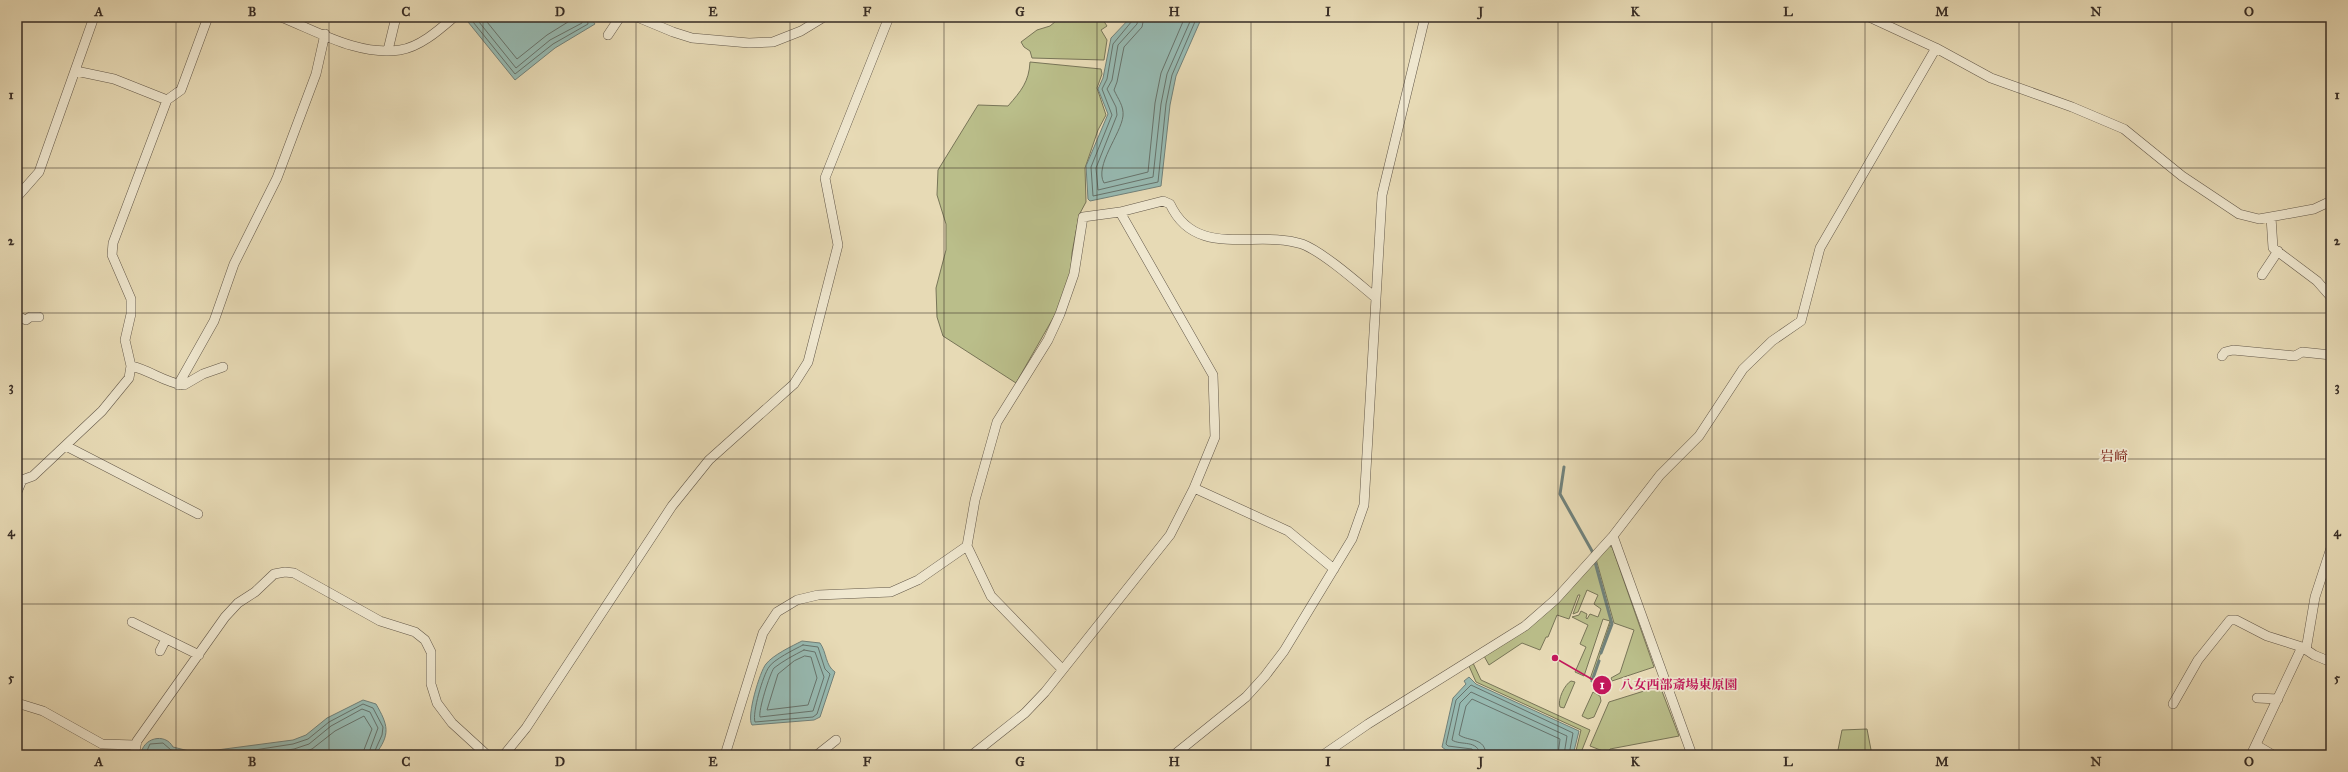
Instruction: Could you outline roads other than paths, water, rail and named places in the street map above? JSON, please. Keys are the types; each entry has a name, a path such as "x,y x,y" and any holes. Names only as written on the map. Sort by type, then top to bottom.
{"street":[{"path":"17,197 39,172 94,17"},
{"path":"17,492 20,478 33,476 66,446 102,411 129,378 131,366 125,340 131,314 131,299 112,255 113,243 167,100 181,90 208,17"},
{"path":"281,17 325,34 356,49 388,50 401,50 424,40 454,17"},
{"path":"388,50 396,17"},
{"path":"608,35 620,17"},
{"path":"637,17 692,38 749,43 773,42 801,31 824,17"},
{"path":"504,755 526,728 672,506 709,460 794,384 808,362 838,245 825,178 889,17"},
{"path":"1174,755 1246,697 1265,676 1284,651 1352,539 1364,505 1382,195 1425,17"},
{"path":"1869,17 1936,48 1991,78 2072,107 2124,130 2182,176 2239,214 2258,219 2314,209 2331,201"},
{"path":"178,384 214,321 234,264 277,178 316,74 325,34"},
{"path":"1323,755 1368,724 1525,626 1556,599 1613,536 1660,475 1699,436 1743,369 1772,341 1801,321 1820,248 1936,48"},
{"path":"76,71 114,79 167,100"},
{"path":"1062,669 991,596 967,546 980,480 997,422 1048,340 1060,314 1074,274 1083,217 1120,212 1163,201 1170,204 1176,218 1188,229 1210,238 1228,240 1282,240 1302,244 1325,258 1376,298"},
{"path":"972,755 1025,713 1170,535 1194,488 1215,437 1212,376 1120,212"},
{"path":"2271,217 2273,248 2317,282 2331,297"},
{"path":"2262,275 2278,251"},
{"path":"17,316 26,320 30,317 39,317"},
{"path":"2222,356 2225,352 2233,350 2295,356 2298,352 2331,355"},
{"path":"131,366 143,369 178,384 184,385 204,374 223,367"},
{"path":"66,446 198,514"},
{"path":"1194,488 1288,531 1334,569"},
{"path":"1613,536 1692,755"},
{"path":"725,755 761,639 777,612 797,600 818,595 892,592 918,580 967,546"},
{"path":"2251,755 2304,648 2315,597 2331,548"},
{"path":"134,755 135,745 167,696 199,655 225,617 238,603 255,592 274,574 286,572 294,573 380,621 415,632 425,640 431,652 431,684 437,703 452,723 486,755"},
{"path":"2173,704 2198,660 2230,620 2236,620 2267,636 2304,648 2331,662"},
{"path":"132,622 199,655"},
{"path":"160,651 166,639"},
{"path":"2257,698 2278,699"},
{"path":"17,703 43,711 102,744 135,745"},
{"path":"817,755 836,740"},
{"path":"2256,745 2273,755"}],"water":[{"path":"464,17 590,17 595,24 555,48 515,80"},
{"path":"1131,17 1202,17 1176,76 1170,105 1161,186 1090,201 1088,199 1086,166 1108,114 1098,89 1103,78 1111,38"},
{"path":"802,641 820,643 829,666 835,672 820,717 814,720 752,725 752,704 763,668 773,657"},
{"path":"1469,677 1476,684 1579,731 1573,755 1484,755 1446,750 1442,747 1453,698 1466,684 1464,681"},
{"path":"363,700 376,704 385,724 386,735 375,755 141,755 145,744 154,739 160,738 169,742 173,747 189,751 217,750 293,740 306,735 327,718"}],"waterway":[{"path":"1564,467 1560,494 1592,551 1612,624 1601,653"},
{"path":"1592,681 1599,661"}],"place":[{"name":"八女西部斎場東原園","path":"1555,658"}],"district":[{"name":"岩崎","path":"2114,456"}]}
